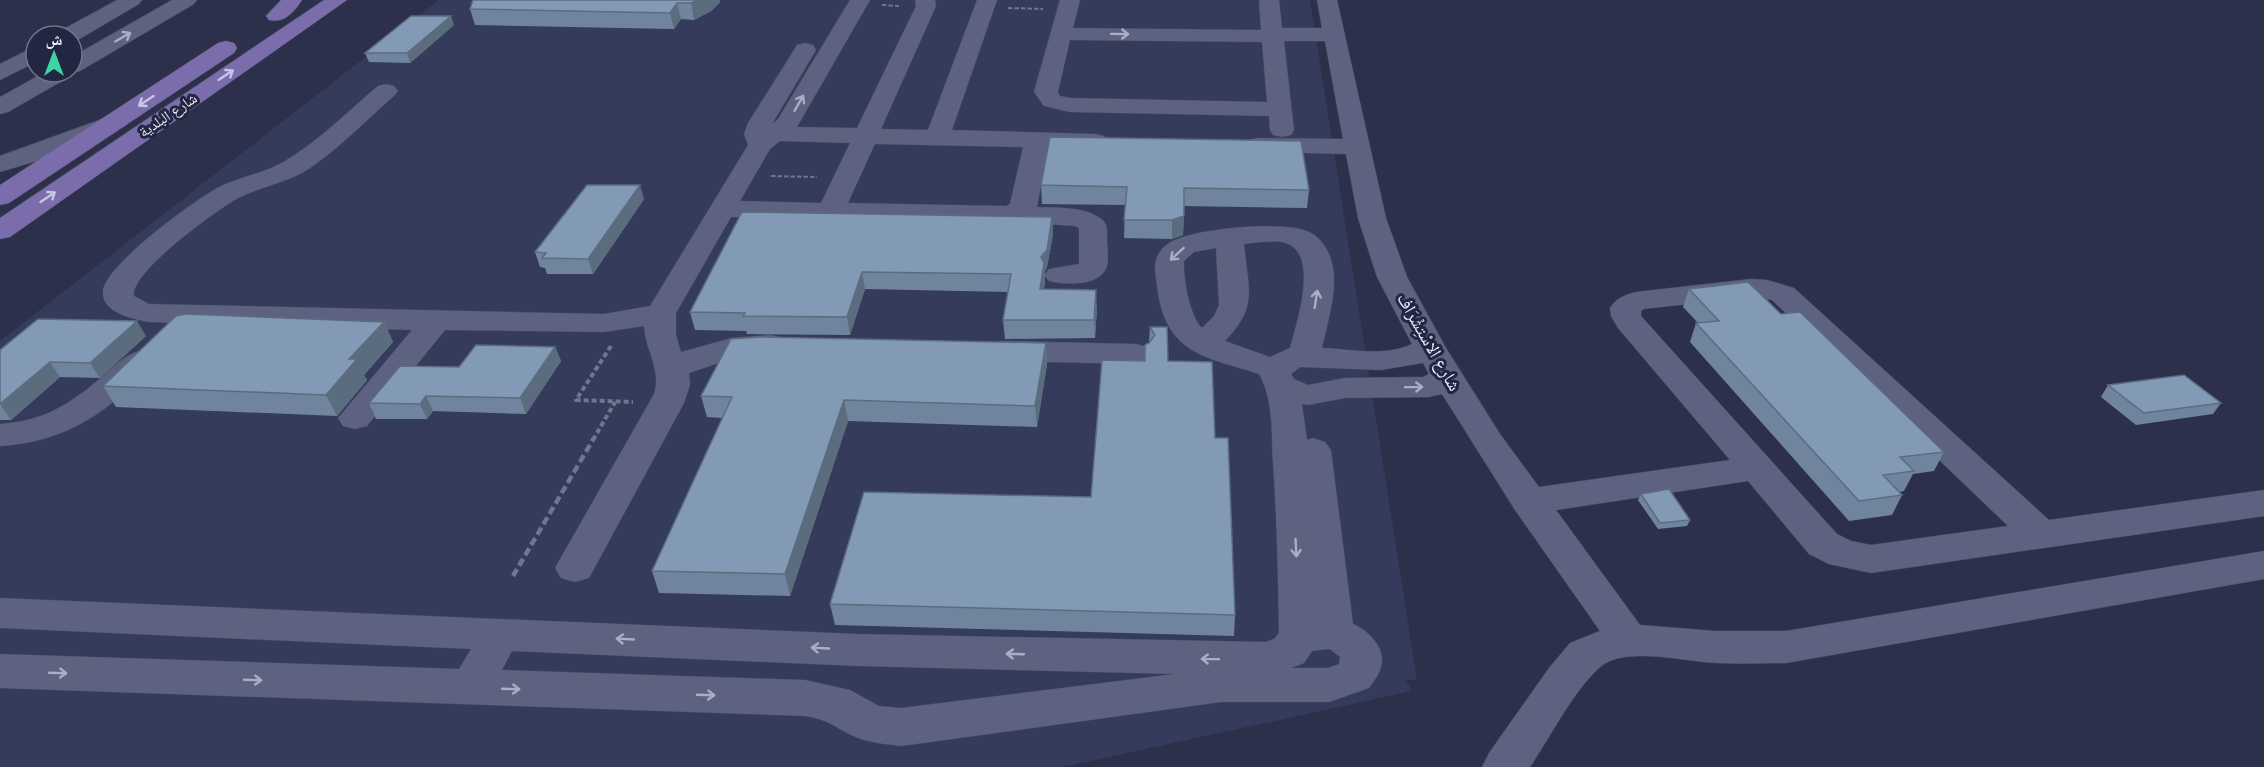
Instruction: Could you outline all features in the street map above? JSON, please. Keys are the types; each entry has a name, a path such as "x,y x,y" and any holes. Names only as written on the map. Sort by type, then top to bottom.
{"main road":[{"name":"شارع البلدية","path":"3,190 116,121 284,8 301,0"},
{"name":"شارع البلدية","path":"0,231 337,0"}],"street":[{"path":"84,27 132,0"},
{"path":"84,59 187,0"},
{"path":"836,0 760,123 756,134 768,140 866,136 1119,142"},
{"path":"575,568 667,403 673,385 671,368 659,340 658,327 661,313 743,175 768,140 787,124 860,0"},
{"path":"831,211 926,6 925,0"},
{"path":"937,138 987,0"},
{"path":"1070,0 1046,92 1052,100 1070,105 1280,109"},
{"path":"1269,0 1283,145"},
{"path":"1062,34 1272,32 1331,21"},
{"name":"شارع الاسْتِشْرَاف","path":"1331,21 1372,218 1383,257 1399,292 1430,348 1528,501 1629,641"},
{"path":"0,73 24,60"},
{"path":"0,107 41,84"},
{"path":"386,91 292,168 217,199 133,266 122,278 118,290 121,300 131,308 149,313 436,321 586,323 627,321 661,313"},
{"path":"0,164 31,155 116,121"},
{"path":"1011,214 1023,208 1037,140"},
{"path":"1236,144 1358,147"},
{"path":"848,174 879,173"},
{"path":"724,208 1011,214 1081,218 1093,225 1093,267 1086,272 1059,275"},
{"path":"1293,653 1287,370 1318,282 1315,255 1310,246 1300,239 1271,233 1190,245 1173,255 1169,261 1179,318 1183,327 1204,344 1287,370 1373,373 1429,387 1448,377"},
{"path":"1204,344 1228,320 1234,305 1229,238"},
{"path":"2042,535 1783,294 1767,289 1750,288 1630,304 1625,308 1626,316 1823,544 1832,550 1857,558 1871,559 2042,535 2264,503"},
{"path":"0,435 32,431 80,412 98,400 189,314"},
{"path":"355,418 436,321"},
{"path":"671,368 732,348 801,345"},
{"path":"1287,370 1298,394 1318,394 1345,387 1430,348"},
{"path":"968,350 1136,354"},
{"path":"1293,653 1318,513 1310,407 1318,394"},
{"path":"1528,501 1758,468"},
{"path":"1505,767 1564,680 1585,655 1604,646 1629,641 1750,648 1786,647 2264,565"},
{"path":"0,613 858,650 1293,653"},
{"path":"471,688 501,633"},
{"path":"0,670 814,699 835,703 872,724 902,727 1221,685 1293,653"}],"path":[{"path":"743,175 820,177 822,174 848,174"},
{"path":"627,321 576,400 667,403"},
{"path":"513,576 615,402"}],"shaded area":[{"path":"439,0 1310,0 1417,680 1406,680 1412,691 1063,767 0,767 0,341"}],"building":[{"path":"473,0 698,0 691,3 677,3 670,13 470,9"},
{"path":"411,16 451,16 407,53 365,53"},
{"path":"1050,137 1301,141 1309,190 1184,188 1184,216 1172,220 1124,220 1127,187 1041,185"},
{"path":"587,185 640,185 588,259 542,258 546,253 535,252"},
{"path":"742,212 1052,217 1047,250 1041,257 1044,263 1040,289 1096,290 1094,320 1003,320 1011,274 862,272 847,317 743,316 745,313 690,312"},
{"path":"1748,282 1781,314 1800,312 1944,452 1900,457 1914,471 1883,475 1902,495 1859,501 1696,323 1719,321 1689,289"},
{"path":"185,314 384,322 349,359 357,359 326,395 103,386 176,316"},
{"path":"38,319 137,321 90,363 50,362 0,404 0,350"},
{"path":"1150,327 1167,327 1168,361 1212,362 1215,438 1228,438 1235,615 830,604 864,492 1091,497 1102,360 1145,361 1145,345 1155,335"},
{"path":"760,337 1046,343 1035,406 844,400 785,574 652,571 732,397 701,396 731,339"},
{"path":"476,345 555,347 520,398 426,396 420,404 369,403 400,366 459,367"},
{"path":"2184,375 2221,403 2144,413 2108,385"},
{"path":"1669,489 1690,520 1660,523 1641,494"}]}
